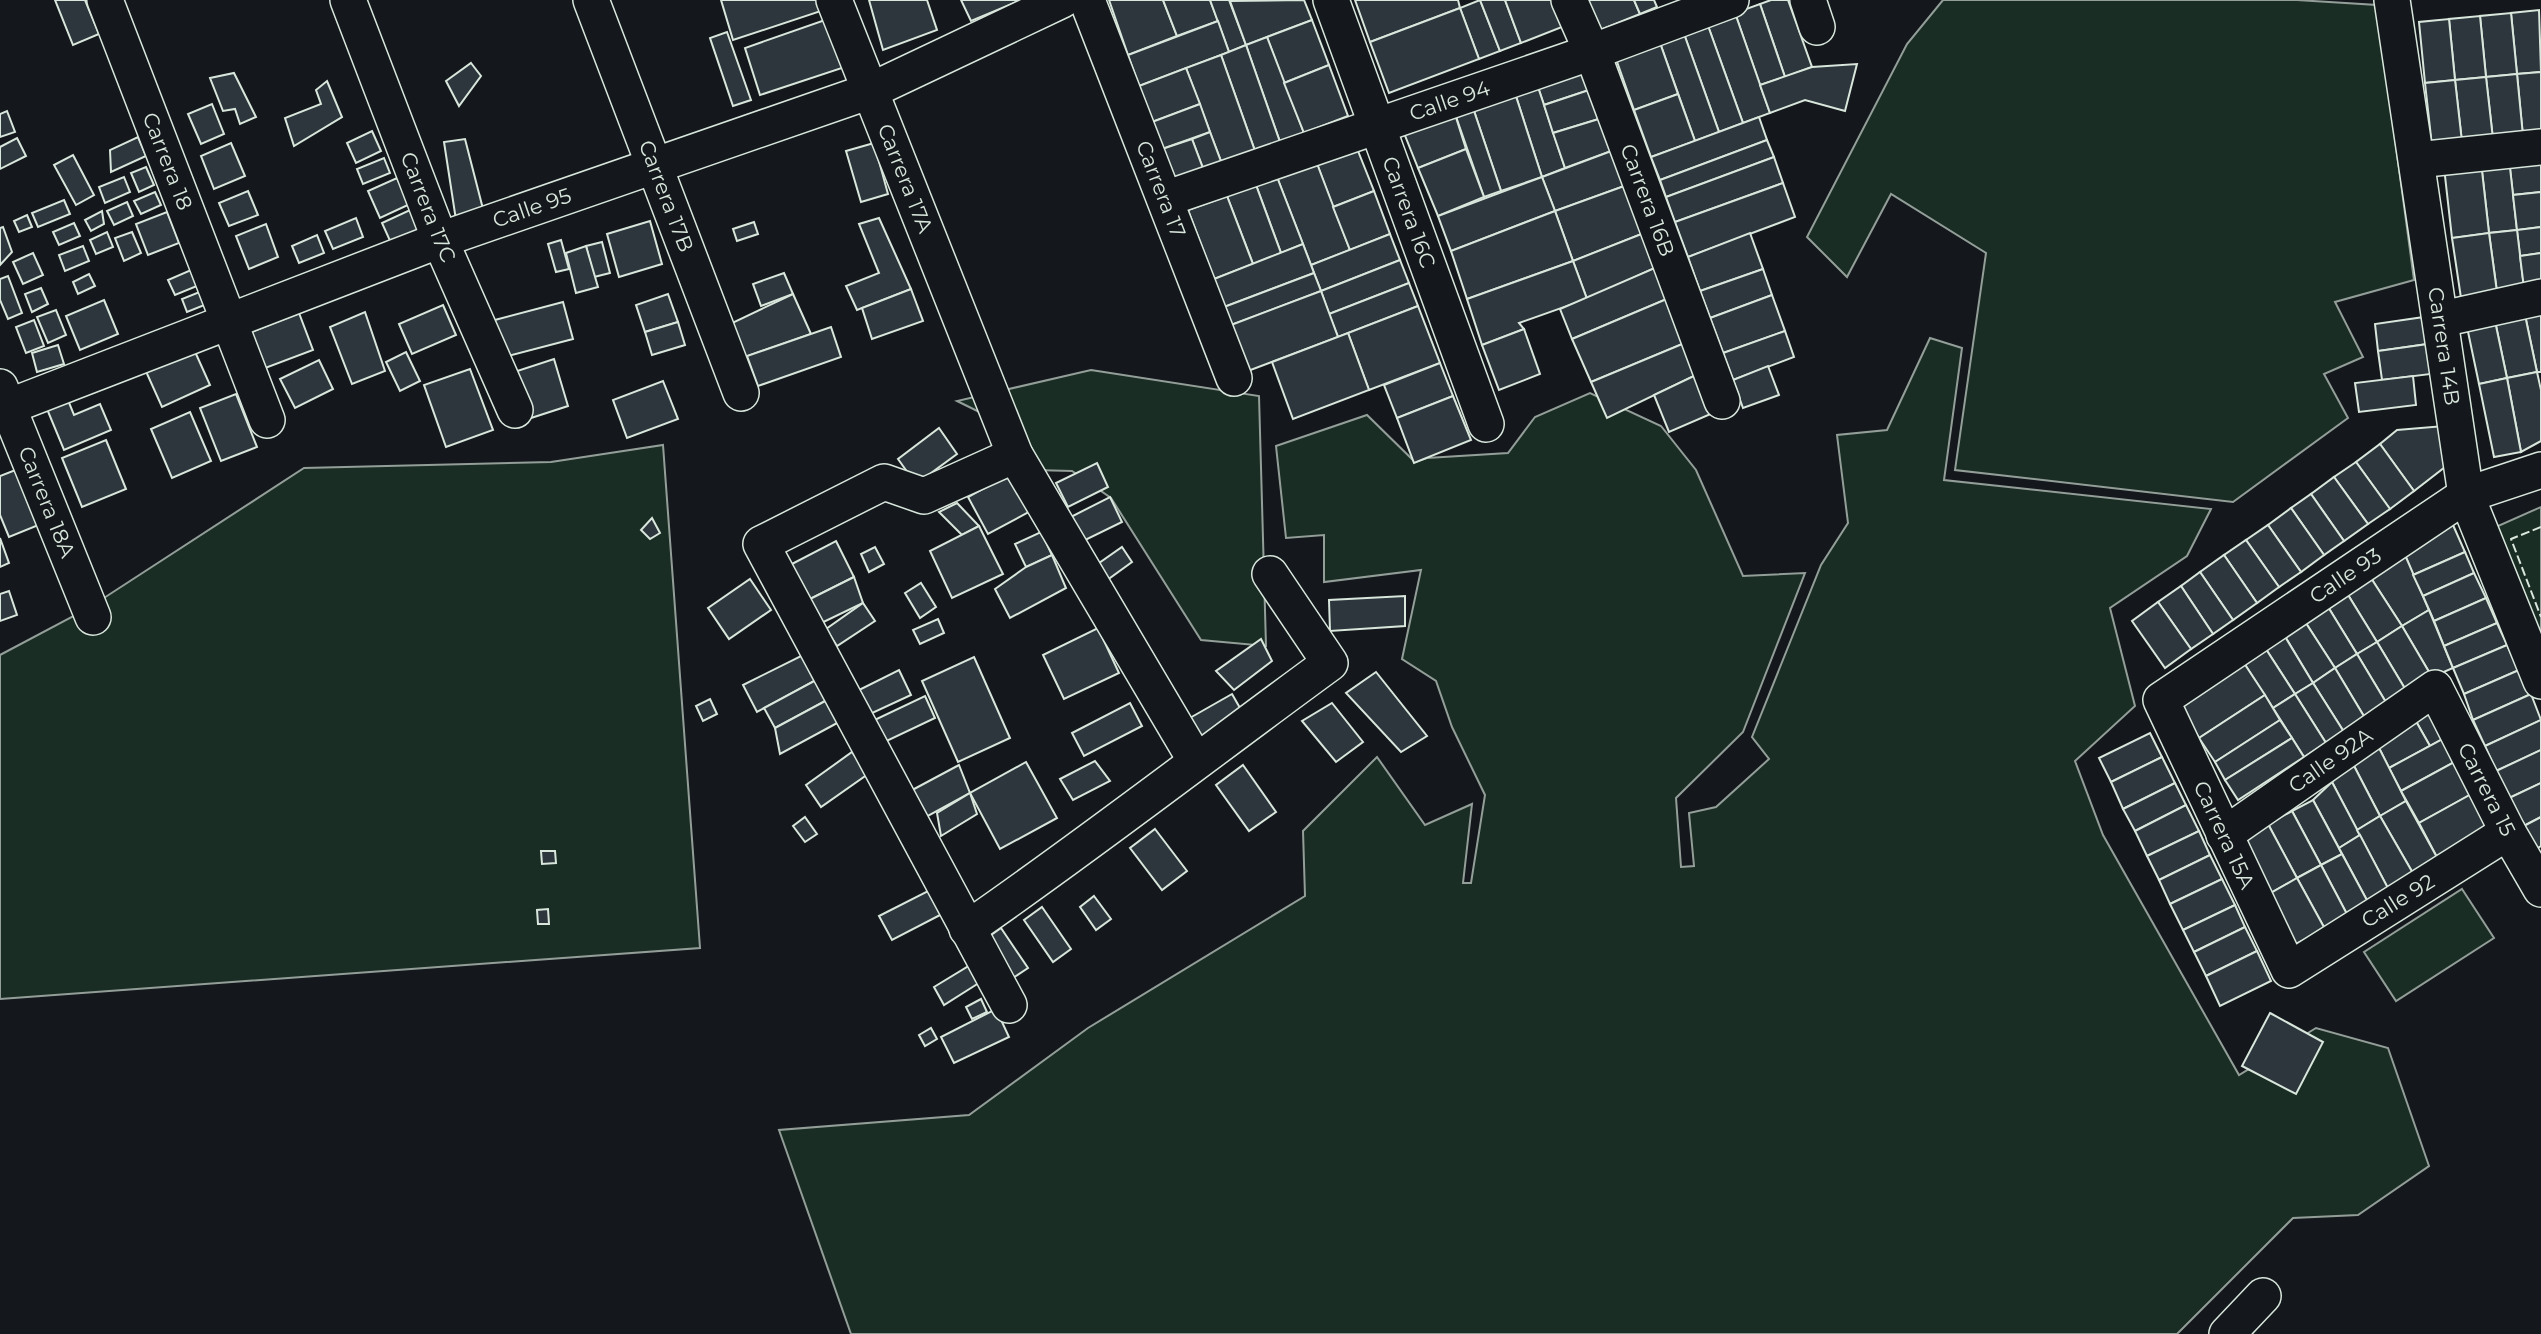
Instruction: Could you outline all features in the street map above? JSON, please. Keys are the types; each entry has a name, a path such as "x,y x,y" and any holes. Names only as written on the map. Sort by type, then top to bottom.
{"street":[{"name":"Carrera 18","path":"105,0 267,420"},
{"name":"Carrera 17C","path":"348,0 440,240 514,411"},
{"name":"Carrera 17B","path":"591,0 741,393"},
{"name":"Carrera 17A","path":"834,0 1015,455 1196,761"},
{"name":"Calle 95","path":"3,402 231,323 440,240 870,91 1062,0"},
{"name":"Carrera 17","path":"1087,0 1234,378"},
{"name":"Carrera 16C","path":"1331,0 1486,424"},
{"name":"Carrera 16B","path":"1569,0 1592,52 1722,401"},
{"name":"Calle 94","path":"1165,199 1376,124 1592,52 1731,0"},
{"name":"Carrera 14B","path":"2392,0 2442,319 2466,495 2541,681"},
{"path":"2417,160 2541,147"},
{"path":"2442,319 2541,297"},
{"name":"Carrera 18A","path":"3,402 93,617"},
{"path":"1009,1006 761,544 884,482 924,496 1015,455"},
{"name":"Calle 93","path":"2161,699 2466,495 2541,470"},
{"path":"967,929 1086,847 1196,761 1329,663 1270,574"},
{"name":"Carrera 15","path":"2435,688 2508,832 2541,889"},
{"name":"Calle 92A","path":"2224,835 2435,688"},
{"name":"Carrera 15A","path":"2161,699 2289,970"},
{"name":"Calle 92","path":"2289,970 2508,832"},
{"path":"2227,1334 2263,1296"}],"green space":[{"path":"1943,0 2297,0 2377,5 2414,280 2335,302 2363,357 2324,374 2348,418 2233,502 1955,470 1986,253 1891,194 1847,277 1807,237 1907,44"},
{"path":"1930,338 1962,348 1944,480 2211,509 2187,556 2110,608 2135,706 2075,761 2103,835 2239,1075 2316,1028 2388,1048 2429,1166 2358,1215 2293,1218 2177,1334 851,1334 779,1130 969,1115 1088,1028 1305,896 1303,831 1377,757 1425,825 1472,804 1463,883 1471,883 1485,795 1452,727 1436,681 1402,659 1421,570 1324,582 1324,535 1286,538 1276,446 1367,415 1415,462 1427,458 1508,453 1535,417 1590,393 1661,426 1696,470 1743,576 1805,573 1743,732 1676,798 1681,867 1694,866 1689,813 1716,807 1769,759 1752,737 1821,565 1848,523 1837,435 1887,430"},
{"path":"1091,370 1259,396 1266,646 1201,640 1111,498 1072,471 1034,470 1010,427 957,401"},
{"path":"663,445 700,948 0,999 0,655 87,609 304,468 551,462"},
{"path":"2541,507 2541,649 2489,530"},
{"path":"2462,889 2494,938 2396,1001 2364,952"}],"building":[{"path":"55,0 85,0 99,34 73,45"},
{"path":"721,0 816,0 821,11 733,40"},
{"path":"869,0 927,0 937,30 883,50"},
{"path":"961,0 1021,0 971,21"},
{"path":"1109,0 1163,0 1177,36 1128,55"},
{"path":"1163,0 1210,0 1218,21 1177,36"},
{"path":"1210,0 1229,0 1246,45 1229,52"},
{"path":"1304,0 1312,20 1246,45 1230,1"},
{"path":"1355,0 1458,0 1460,8 1370,42"},
{"path":"1480,0 1500,51 1479,59 1460,8"},
{"path":"1480,0 1505,0 1521,43 1500,51"},
{"path":"1505,0 1552,0 1562,27 1521,43"},
{"path":"1587,0 1634,0 1640,14 1600,30"},
{"path":"1634,0 1654,0 1657,7 1640,14"},
{"path":"1771,0 1788,0 1812,67 1785,77 1760,4"},
{"path":"1760,4 1785,77 1760,85 1735,13"},
{"path":"1460,8 1479,59 1389,93 1370,42"},
{"path":"2539,10 2541,72 2517,74 2511,13"},
{"path":"1735,13 1770,113 1743,123 1707,23"},
{"path":"2511,13 2517,74 2486,77 2480,16"},
{"path":"2480,16 2486,77 2455,80 2449,19"},
{"path":"2449,19 2455,80 2425,83 2419,22"},
{"path":"825,20 845,67 760,95 745,48"},
{"path":"1312,20 1329,65 1284,83 1267,37"},
{"path":"1218,21 1229,52 1139,86 1128,55"},
{"path":"1707,23 1743,123 1719,132 1683,31"},
{"path":"1683,31 1719,132 1695,141 1659,40"},
{"path":"727,32 751,100 733,106 710,38"},
{"path":"1267,37 1304,133 1280,142 1246,45"},
{"path":"1659,40 1678,94 1634,110 1615,56"},
{"path":"1246,45 1280,142 1255,151 1221,55"},
{"path":"1221,55 1255,151 1222,164 1186,68"},
{"path":"1583,62 1592,89 1544,105 1536,81"},
{"path":"471,63 481,76 459,106 446,81"},
{"path":"1857,64 1845,111 1805,100 1770,113 1760,85 1812,67"},
{"path":"1329,65 1348,116 1304,133 1284,83"},
{"path":"1186,68 1200,104 1152,122 1139,86"},
{"path":"2541,72 2541,134 2523,136 2517,74"},
{"path":"234,73 256,117 240,124 235,109 223,111 210,78"},
{"path":"2517,74 2523,136 2493,139 2486,77"},
{"path":"2486,77 2493,139 2462,142 2455,80"},
{"path":"2455,80 2462,142 2432,146 2425,83"},
{"path":"327,81 342,117 294,146 285,118 321,104 316,90"},
{"path":"1536,81 1565,168 1542,177 1513,87"},
{"path":"1513,87 1542,177 1501,191 1471,102"},
{"path":"1592,89 1602,118 1553,133 1544,105"},
{"path":"1678,94 1695,141 1651,157 1634,110"},
{"path":"1471,102 1501,191 1484,197 1453,108"},
{"path":"212,104 224,134 201,144 188,114"},
{"path":"1200,104 1210,132 1162,149 1152,122"},
{"path":"1453,108 1466,149 1418,168 1402,128"},
{"path":"7,111 15,132 0,137 0,114"},
{"path":"1759,117 1767,140 1660,180 1651,157"},
{"path":"1602,118 1614,150 1565,168 1553,133"},
{"path":"372,131 381,151 356,163 347,143"},
{"path":"1210,132 1222,164 1204,171 1192,139"},
{"path":"138,137 146,156 111,172 110,150"},
{"path":"17,138 26,156 0,169 0,147"},
{"path":"465,139 483,209 456,220 444,142"},
{"path":"1192,139 1204,171 1174,182 1162,149"},
{"path":"1767,140 1774,157 1666,197 1660,180"},
{"path":"231,143 245,176 214,189 201,156"},
{"path":"874,143 888,194 861,202 846,151"},
{"path":"1356,146 1374,191 1333,207 1316,161"},
{"path":"1466,149 1484,197 1438,216 1418,168"},
{"path":"1614,150 1627,185 1555,211 1542,177"},
{"path":"73,155 94,195 76,205 54,165"},
{"path":"2541,156 2541,192 2513,195 2509,159"},
{"path":"1774,157 1783,183 1675,222 1666,197"},
{"path":"384,158 390,173 363,184 357,169"},
{"path":"2509,159 2517,230 2489,233 2481,162"},
{"path":"1316,161 1350,250 1311,265 1277,177"},
{"path":"2481,162 2489,233 2452,238 2444,167"},
{"path":"146,167 154,185 139,192 131,173"},
{"path":"124,177 130,192 105,203 99,187"},
{"path":"1277,177 1303,244 1281,253 1256,185"},
{"path":"1542,177 1555,211 1451,251 1438,216"},
{"path":"397,178 410,204 380,218 368,191"},
{"path":"1783,183 1795,217 1688,257 1675,222"},
{"path":"1256,185 1281,253 1253,264 1227,196"},
{"path":"1627,185 1644,233 1573,261 1555,211"},
{"path":"248,191 258,215 229,226 219,203"},
{"path":"1374,191 1390,234 1350,250 1333,207"},
{"path":"155,192 161,205 141,214 134,201"},
{"path":"2541,192 2541,227 2517,230 2513,195"},
{"path":"1227,196 1253,264 1214,279 1188,210"},
{"path":"64,200 70,214 38,227 32,213"},
{"path":"127,202 133,216 114,225 107,211"},
{"path":"410,210 419,230 391,243 382,223"},
{"path":"102,211 104,224 91,231 85,220"},
{"path":"1555,211 1573,261 1467,299 1451,251"},
{"path":"167,212 179,243 148,255 136,224"},
{"path":"27,215 32,227 19,232 14,221"},
{"path":"356,218 363,237 333,249 325,231"},
{"path":"879,218 911,289 857,310 846,286 879,273 859,224"},
{"path":"650,221 662,264 619,277 607,234"},
{"path":"754,222 758,234 737,241 733,229"},
{"path":"74,223 80,236 59,245 53,232"},
{"path":"266,224 278,257 249,269 236,236"},
{"path":"3,227 12,252 0,265 0,228"},
{"path":"2541,227 2541,253 2520,256 2517,230"},
{"path":"2517,230 2524,288 2497,292 2489,233"},
{"path":"107,232 113,247 96,254 90,240"},
{"path":"132,232 141,253 124,261 115,238"},
{"path":"1644,233 1657,267 1587,299 1573,261"},
{"path":"1750,233 1763,269 1700,291 1688,257"},
{"path":"2489,233 2497,292 2461,298 2452,238"},
{"path":"1390,234 1400,260 1321,291 1311,265"},
{"path":"317,235 324,253 299,263 292,246"},
{"path":"561,240 569,269 556,272 548,244"},
{"path":"602,242 610,273 594,277 586,246"},
{"path":"1303,244 1314,273 1224,307 1214,279"},
{"path":"83,246 89,261 65,271 59,255"},
{"path":"586,246 598,287 576,293 566,253"},
{"path":"33,253 43,275 23,284 13,262"},
{"path":"2541,253 2541,285 2524,288 2520,256"},
{"path":"1400,260 1409,283 1329,314 1321,291"},
{"path":"1573,261 1587,299 1519,323 1524,329 1482,345 1467,299"},
{"path":"1657,267 1669,298 1572,339 1560,309"},
{"path":"1763,269 1772,295 1710,318 1700,291"},
{"path":"191,270 197,286 175,295 168,280"},
{"path":"784,273 793,294 761,306 753,284"},
{"path":"1314,273 1321,291 1231,325 1224,307"},
{"path":"89,274 95,286 78,294 73,282"},
{"path":"8,276 22,313 8,319 0,300 0,279"},
{"path":"1409,283 1418,306 1338,337 1329,314"},
{"path":"41,288 48,304 32,312 25,294"},
{"path":"911,289 923,321 872,339 862,308"},
{"path":"202,291 207,304 187,312 182,299"},
{"path":"1321,291 1338,337 1248,371 1231,325"},
{"path":"668,294 678,322 645,332 636,305"},
{"path":"793,294 811,334 736,360 730,324"},
{"path":"1772,295 1785,331 1723,353 1710,318"},
{"path":"1669,298 1687,342 1591,382 1572,339"},
{"path":"104,300 118,334 80,350 66,316"},
{"path":"563,302 573,339 500,358 491,321"},
{"path":"443,305 456,335 412,354 399,324"},
{"path":"1418,306 1440,363 1369,390 1348,333"},
{"path":"56,310 66,335 48,343 37,317"},
{"path":"365,312 385,371 352,384 330,327"},
{"path":"2541,312 2541,372 2537,372 2525,315"},
{"path":"299,313 313,350 260,370 246,334"},
{"path":"2525,315 2537,372 2507,378 2495,321"},
{"path":"2431,316 2435,343 2378,351 2375,324"},
{"path":"34,320 44,346 26,353 16,327"},
{"path":"2495,321 2507,378 2479,384 2467,327"},
{"path":"678,322 685,345 652,355 645,332"},
{"path":"831,327 841,357 758,386 747,356"},
{"path":"1524,329 1540,374 1499,390 1482,345"},
{"path":"1785,331 1794,357 1733,380 1723,353"},
{"path":"1348,333 1369,390 1293,419 1272,362"},
{"path":"1687,342 1698,374 1607,418 1591,382"},
{"path":"2435,343 2439,373 2382,380 2378,351"},
{"path":"58,345 64,364 37,372 32,353"},
{"path":"192,345 210,385 162,407 144,367"},
{"path":"406,352 420,381 400,391 386,362"},
{"path":"554,359 568,406 525,420 508,374"},
{"path":"319,360 333,389 295,408 280,379"},
{"path":"1440,363 1453,396 1397,418 1384,385"},
{"path":"1768,366 1779,395 1743,408 1733,380"},
{"path":"470,369 493,430 446,447 424,385"},
{"path":"2537,372 2541,390 2541,441 2521,452 2507,378"},
{"path":"1698,374 1713,413 1669,432 1654,395"},
{"path":"2413,376 2416,405 2359,412 2355,383"},
{"path":"2507,378 2521,452 2494,457 2479,384"},
{"path":"663,381 678,419 627,438 613,400"},
{"path":"63,388 74,415 100,404 111,430 64,450 42,397"},
{"path":"236,394 257,447 221,461 200,408"},
{"path":"1453,396 1471,440 1414,463 1397,418"},
{"path":"190,412 211,461 172,478 151,429"},
{"path":"2444,426 2445,467 2414,491 2380,444 2397,430"},
{"path":"939,428 957,454 916,484 898,459"},
{"path":"106,440 126,489 82,507 62,458"},
{"path":"2380,444 2414,491 2390,509 2356,462"},
{"path":"2356,462 2390,509 2368,524 2334,477"},
{"path":"1097,463 1108,487 1068,507 1056,483"},
{"path":"18,469 41,524 9,537 0,515 0,476"},
{"path":"1017,470 1038,507 988,534 968,497"},
{"path":"2334,477 2368,524 2344,541 2311,494"},
{"path":"2311,494 2344,541 2324,555 2291,508"},
{"path":"1110,497 1122,522 1073,546 1061,522"},
{"path":"957,503 979,526 962,535 939,512"},
{"path":"2291,508 2324,555 2301,572 2268,525"},
{"path":"652,518 660,533 650,539 641,530"},
{"path":"2268,525 2301,572 2279,587 2246,540"},
{"path":"2453,525 2465,552 2413,575 2402,548"},
{"path":"979,526 1003,574 952,598 930,551"},
{"path":"1041,532 1052,555 1026,567 1015,544"},
{"path":"0,538 9,563 0,567"},
{"path":"2246,540 2279,587 2257,603 2224,555"},
{"path":"836,541 854,577 806,601 788,566"},
{"path":"875,547 884,564 869,572 861,554"},
{"path":"1122,547 1132,562 1103,583 1092,568"},
{"path":"2402,548 2429,610 2402,626 2369,575"},
{"path":"2465,552 2474,573 2423,596 2413,575"},
{"path":"1052,555 1066,588 1010,618 995,589 1026,567"},
{"path":"2224,555 2257,603 2233,620 2200,572"},
{"path":"2200,572 2233,620 2213,634 2181,586"},
{"path":"2474,573 2486,598 2434,621 2423,596"},
{"path":"2369,575 2402,626 2377,642 2345,590"},
{"path":"854,577 863,603 811,628 806,601"},
{"path":"750,579 771,610 729,639 708,608"},
{"path":"921,583 936,607 920,618 905,593"},
{"path":"2181,586 2213,634 2191,649 2158,602"},
{"path":"2345,590 2377,642 2357,654 2325,602"},
{"path":"9,591 17,615 0,621 0,594"},
{"path":"1405,596 1405,626 1330,631 1329,600"},
{"path":"2486,598 2497,623 2444,646 2434,621"},
{"path":"2158,602 2191,649 2165,668 2132,621"},
{"path":"2325,602 2357,654 2335,668 2302,617"},
{"path":"863,603 875,621 837,646 826,629"},
{"path":"2429,610 2453,668 2432,677 2402,626"},
{"path":"2302,617 2335,668 2313,683 2281,630"},
{"path":"938,619 944,633 920,644 913,630"},
{"path":"2497,623 2507,645 2453,668 2444,646"},
{"path":"2402,626 2432,677 2407,692 2377,642"},
{"path":"1098,628 1119,673 1064,699 1043,655"},
{"path":"2281,630 2313,683 2295,694 2262,643"},
{"path":"1261,639 1272,661 1234,690 1216,671"},
{"path":"2377,642 2407,692 2387,704 2357,654"},
{"path":"2262,643 2295,694 2273,708 2240,657"},
{"path":"2507,645 2519,670 2464,694 2453,668"},
{"path":"2357,654 2387,704 2365,718 2335,668"},
{"path":"803,655 816,680 757,712 743,685"},
{"path":"974,657 1010,738 958,762 922,681"},
{"path":"2240,657 2265,695 2199,738 2175,699"},
{"path":"2335,668 2365,718 2344,732 2313,683"},
{"path":"899,670 911,695 868,715 857,691"},
{"path":"2519,670 2531,694 2473,720 2464,694"},
{"path":"1376,672 1427,736 1401,752 1346,693"},
{"path":"816,680 827,700 775,728 764,708"},
{"path":"2313,683 2344,732 2326,743 2295,694"},
{"path":"1232,694 1244,715 1194,745 1181,723"},
{"path":"2295,694 2326,743 2304,757 2273,708"},
{"path":"2531,694 2541,720 2485,746 2473,720"},
{"path":"2265,695 2280,720 2215,762 2199,738"},
{"path":"925,696 935,718 874,747 864,725"},
{"path":"710,699 717,714 703,721 696,706"},
{"path":"827,700 839,722 780,754 775,728"},
{"path":"1130,703 1142,726 1084,756 1072,733"},
{"path":"1332,703 1363,742 1336,762 1302,721"},
{"path":"2428,705 2446,737 2430,746 2413,716"},
{"path":"2413,716 2430,746 2389,768 2375,740"},
{"path":"2280,720 2292,738 2225,780 2215,762"},
{"path":"2541,720 2541,750 2496,771 2485,746"},
{"path":"2150,733 2162,757 2111,782 2099,758"},
{"path":"2446,737 2458,760 2401,791 2389,768"},
{"path":"2292,738 2304,757 2238,800 2225,780"},
{"path":"2375,740 2406,801 2380,816 2352,762"},
{"path":"2541,750 2541,783 2507,799 2496,771"},
{"path":"852,752 868,774 821,807 806,785"},
{"path":"2162,757 2175,783 2123,809 2111,782"},
{"path":"2458,760 2475,792 2419,823 2401,791"},
{"path":"1095,761 1110,781 1073,800 1060,779"},
{"path":"1026,762 1057,818 1000,849 970,793"},
{"path":"2352,762 2380,816 2357,830 2332,782"},
{"path":"959,765 970,793 915,823 901,796"},
{"path":"1243,765 1276,812 1249,831 1216,785"},
{"path":"2332,782 2360,835 2339,848 2313,800"},
{"path":"2175,783 2186,805 2135,831 2123,809"},
{"path":"2541,783 2541,817 2518,829 2507,799"},
{"path":"2475,792 2496,830 2439,861 2419,823"},
{"path":"970,793 977,814 941,836 937,813"},
{"path":"2313,800 2342,854 2321,865 2292,811"},
{"path":"2406,801 2439,861 2414,875 2380,816"},
{"path":"2186,805 2199,831 2147,856 2135,831"},
{"path":"2292,811 2321,865 2297,878 2268,824"},
{"path":"2380,816 2414,875 2390,892 2357,830"},
{"path":"805,817 817,834 805,842 793,826"},
{"path":"2541,817 2541,846 2531,852 2518,829"},
{"path":"2268,824 2297,878 2269,894 2240,840"},
{"path":"1155,829 1187,871 1162,890 1130,848"},
{"path":"2199,831 2210,855 2159,880 2147,856"},
{"path":"2360,835 2390,892 2369,904 2339,848"},
{"path":"541,851 555,851 556,863 542,864"},
{"path":"2342,854 2369,904 2348,916 2321,865"},
{"path":"2210,855 2222,879 2170,904 2159,880"},
{"path":"2321,865 2348,916 2325,929 2297,878"},
{"path":"2297,878 2325,929 2296,944 2269,894"},
{"path":"2222,879 2235,905 2183,930 2170,904"},
{"path":"932,889 944,913 892,940 879,916"},
{"path":"1094,896 1111,919 1096,930 1080,907"},
{"path":"2235,905 2245,927 2194,952 2183,930"},
{"path":"1042,907 1071,949 1053,962 1024,920"},
{"path":"548,909 549,924 538,924 537,910"},
{"path":"2245,927 2257,951 2206,976 2194,952"},
{"path":"1001,928 1028,968 1004,984 977,945"},
{"path":"2257,951 2271,981 2220,1006 2206,976"},
{"path":"972,964 982,981 944,1005 934,987"},
{"path":"981,999 987,1012 972,1019 966,1007"},
{"path":"996,1009 1009,1037 954,1063 941,1037"},
{"path":"2270,1013 2323,1042 2296,1094 2242,1066"},
{"path":"931,1028 937,1039 925,1046 919,1035"}],"fence":[{"path":"2541,527 2511,539 2541,617"}]}
